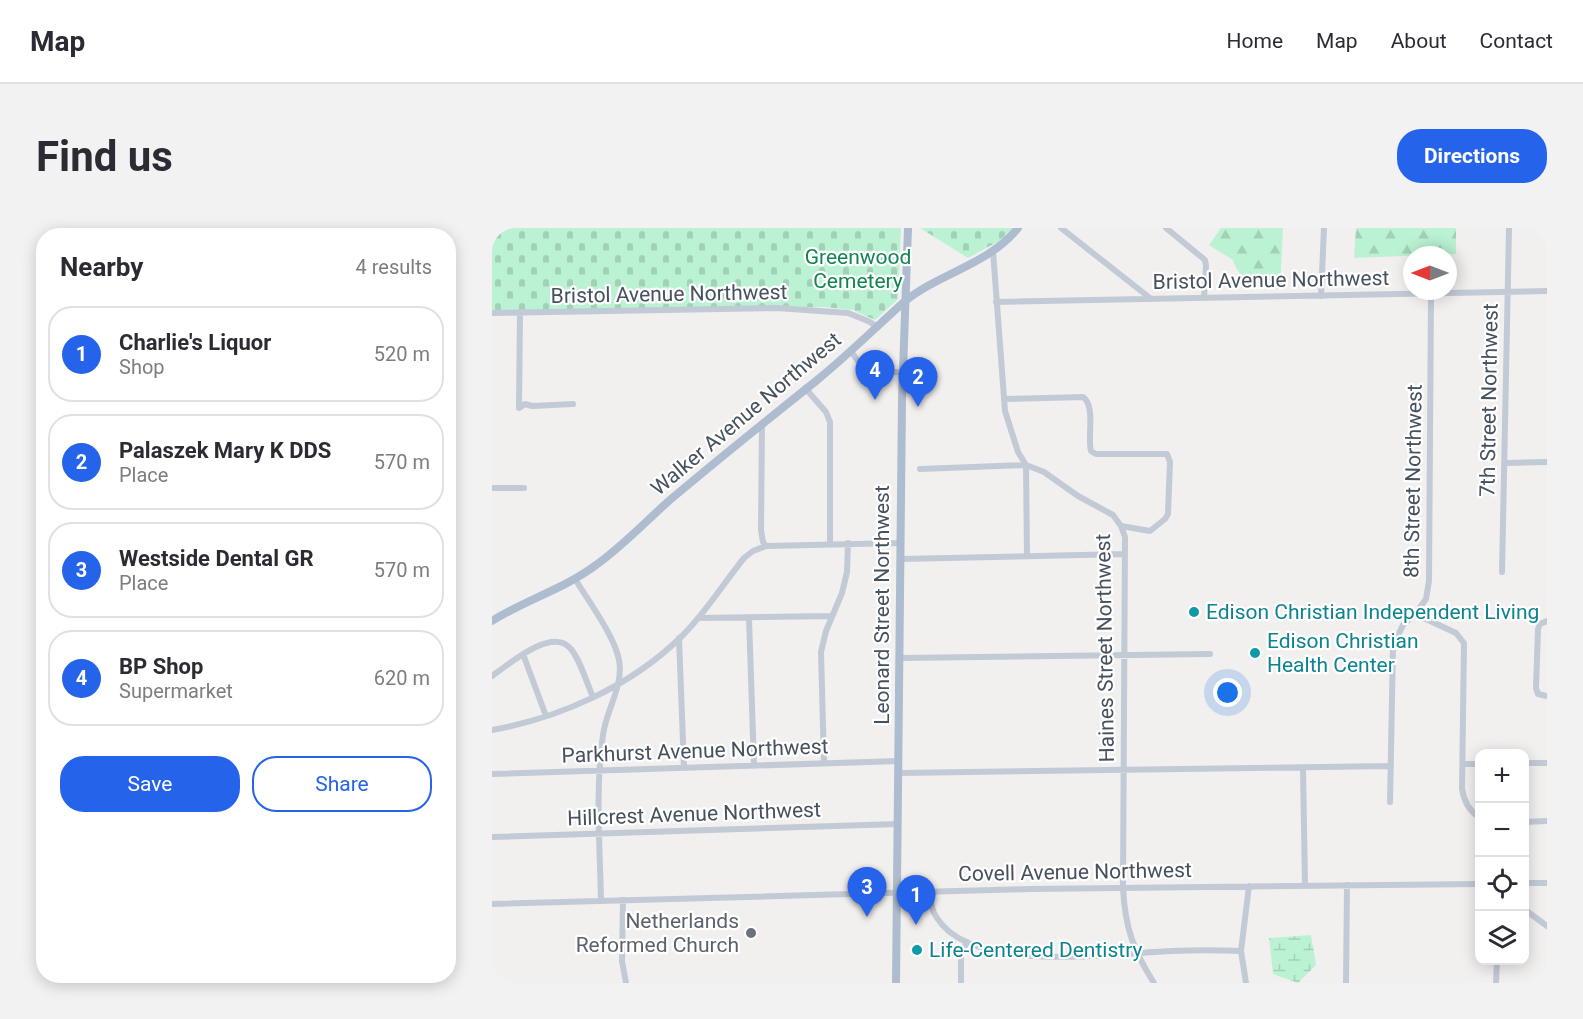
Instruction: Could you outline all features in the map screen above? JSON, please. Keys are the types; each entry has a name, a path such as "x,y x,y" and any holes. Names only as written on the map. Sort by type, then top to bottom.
{"main road":[{"name":"Leonard Street Northwest","path":"896,983 902,372 908,228"},
{"name":"Walker Avenue Northwest","path":"492,621 575,579 597,564 905,302 924,288 993,251 1018,228"}],"street":[{"path":"1061,228 1150,298"},
{"path":"1166,228 1205,260 1204,298"},
{"path":"1321,296 1324,228"},
{"name":"7th Street Northwest","path":"1502,572 1509,228"},
{"path":"993,251 1004,399 1008,422 1018,452 1026,465 1028,556"},
{"name":"Bristol Avenue Northwest","path":"1457,293 1547,291"},
{"name":"Bristol Avenue Northwest","path":"996,302 1403,294"},
{"name":"8th Street Northwest","path":"1390,802 1393,646 1403,625 1426,600 1429,581 1431,300"},
{"name":"Bristol Avenue Northwest","path":"492,313 777,308 848,313 878,327"},
{"path":"520,312 519,408 525,404 532,406 573,404"},
{"path":"850,351 865,369 902,372"},
{"path":"805,388 826,412 830,422 831,543"},
{"path":"1004,399 1083,397 1089,405 1091,451 1096,454 1167,454 1170,462 1170,500 1165,519 1150,531 1122,526"},
{"path":"762,424 761,530 766,546"},
{"path":"1505,463 1547,462"},
{"name":"Haines Street Northwest","path":"920,470 1026,465 1044,472 1078,496 1113,515 1122,526 1125,537 1123,888 1127,928 1137,953 1154,983"},
{"path":"492,488 524,488"},
{"path":"824,763 821,652 842,593 847,572 848,543"},
{"path":"492,730 546,716 619,684 679,638 698,618 744,558 753,551 766,546 901,543"},
{"path":"900,559 1125,555"},
{"path":"575,579 619,658 619,684 606,719 600,771 601,901"},
{"path":"1415,614 1456,633 1464,643 1464,798 1475,815"},
{"path":"698,618 832,616"},
{"path":"749,618 754,766"},
{"path":"1547,621 1540,624 1538,629 1536,688 1538,694 1547,696"},
{"path":"679,638 684,768"},
{"path":"492,676 523,654 548,642 559,642 569,646 593,697"},
{"path":"523,654 546,716"},
{"path":"900,658 1210,654"},
{"name":"Parkhurst Avenue Northwest","path":"492,774 899,761"},
{"path":"1529,763 1547,763"},
{"path":"1463,764 1475,764"},
{"path":"898,773 1391,766"},
{"path":"1303,768 1305,885"},
{"path":"1529,822 1547,821"},
{"name":"Hillcrest Avenue Northwest","path":"492,837 898,824"},
{"path":"1529,883 1547,883"},
{"name":"Covell Avenue Northwest","path":"492,904 930,891 1475,884"},
{"path":"1346,983 1347,885"},
{"path":"1246,983 1241,951 1248,886"},
{"path":"930,891 931,904 936,918 948,931 967,942 1005,952 1045,956 1241,951"},
{"path":"623,900 622,961 626,983"},
{"path":"1527,911 1547,926"},
{"path":"961,983 961,953 967,942"},
{"path":"1496,983 1497,965"}],"green space":[{"name":"Greenwood Cemetery","path":"492,228 901,228 898,299 875,320 853,310 823,307 492,311"},
{"path":"920,228 1013,228 999,241 968,258"},
{"path":"1221,228 1283,228 1280,289 1258,285 1245,279 1233,260 1209,245"},
{"path":"1356,228 1456,228 1456,246 1403,246 1403,256 1354,258"},
{"path":"1311,935 1316,965 1298,983 1273,974 1269,938"}],"place":[{"name":"BP Shop","path":"875,400"},
{"name":"Palaszek Mary K DDS","path":"918,407"},
{"name":"Edison Christian Independent Living","path":"1194,612"},
{"name":"Edison Christian Health Center","path":"1255,653"},
{"name":"Westside Dental GR","path":"867,917"},
{"name":"Charlie's Liquor","path":"916,925"},
{"name":"Netherlands Reformed Church","path":"751,933"},
{"name":"Life-Centered Dentistry","path":"917,950"}]}
